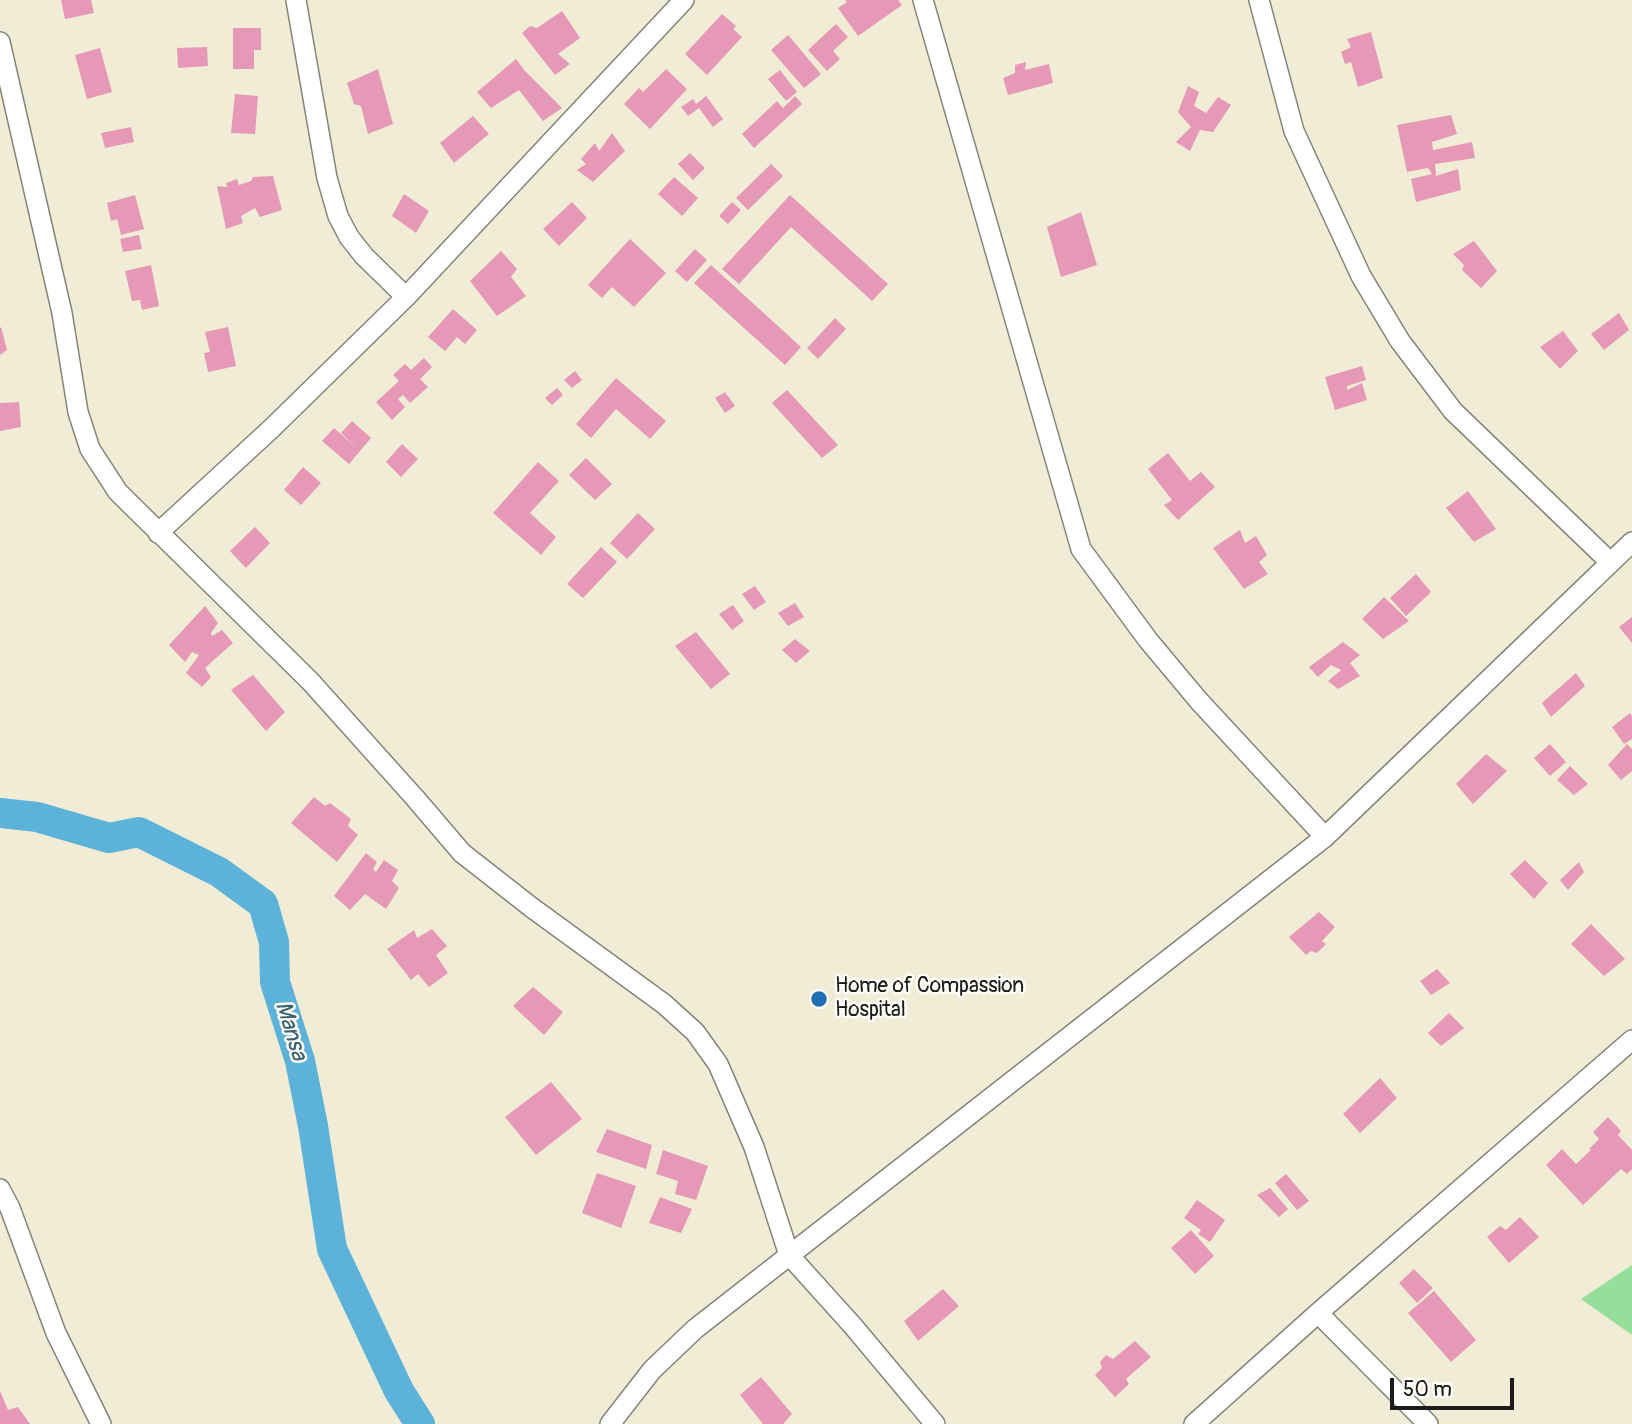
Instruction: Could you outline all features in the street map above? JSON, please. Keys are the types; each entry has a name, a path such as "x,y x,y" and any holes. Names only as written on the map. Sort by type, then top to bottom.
{"street":[{"path":"296,0 327,178 338,216 349,237 364,256 406,296"},
{"path":"158,533 272,428 406,296 684,0"},
{"path":"923,0 1081,549 1148,640 1190,691 1325,837"},
{"path":"1259,0 1294,131 1361,276 1400,341 1453,411 1610,562"},
{"path":"0,43 62,313 78,412 90,449 118,492 310,681 462,853 645,990 695,1032 718,1064 754,1147 789,1255 936,1424"},
{"path":"610,1424 652,1370 695,1329 1325,837 1632,542"},
{"path":"1194,1424 1632,1040"},
{"path":"0,1189 10,1208 56,1333 101,1424"},
{"path":"1318,1313 1428,1424"}],"green space":[{"path":"1632,1265 1632,1335 1581,1299"}],"building":[{"path":"61,0 91,0 94,13 65,19"},
{"path":"845,0 898,0 902,5 858,36 838,8 847,2"},
{"path":"562,11 580,38 558,54 570,64 555,75 522,33 530,26 537,28"},
{"path":"722,14 736,26 733,29 742,37 707,75 685,54"},
{"path":"836,24 848,37 833,51 840,59 827,71 808,50"},
{"path":"233,28 261,28 261,50 254,50 254,69 233,69"},
{"path":"1371,32 1383,78 1358,87 1351,62 1345,64 1341,52 1351,47 1347,39"},
{"path":"788,35 821,74 804,88 771,50"},
{"path":"207,47 208,66 178,68 177,48"},
{"path":"100,48 112,92 87,99 75,55"},
{"path":"516,59 562,108 543,121 519,90 491,108 477,92"},
{"path":"1026,62 1025,70 1049,64 1053,83 1008,95 1003,78 1015,73 1015,65"},
{"path":"378,69 393,124 368,134 361,106 354,104 347,83"},
{"path":"666,69 687,89 650,129 624,104 639,88 643,92"},
{"path":"780,70 797,92 786,101 768,79"},
{"path":"1188,86 1199,92 1194,106 1206,113 1218,97 1231,105 1213,132 1200,130 1190,151 1176,142 1191,127 1178,112"},
{"path":"235,94 258,96 255,134 231,133"},
{"path":"706,96 723,119 713,127 699,108 688,116 681,107 693,99 696,104"},
{"path":"795,96 802,104 754,148 742,134 777,101 783,108"},
{"path":"1451,115 1457,134 1432,142 1433,150 1472,142 1475,158 1435,164 1436,176 1458,169 1461,190 1416,202 1411,179 1432,174 1428,168 1407,172 1397,125"},
{"path":"473,116 489,134 454,163 440,143"},
{"path":"131,127 134,142 105,148 101,133"},
{"path":"612,133 625,151 593,182 577,170 586,164 581,159 595,143 599,151"},
{"path":"690,153 705,168 693,180 678,164"},
{"path":"771,164 783,176 748,210 736,198"},
{"path":"273,176 282,210 260,217 255,208 241,216 243,223 226,229 217,186 227,187 226,183 237,179 239,185 251,181 253,177"},
{"path":"674,177 698,198 682,216 658,194"},
{"path":"404,194 429,211 416,233 392,216"},
{"path":"135,195 144,229 121,235 117,219 111,221 107,203"},
{"path":"790,195 888,284 872,301 791,227 739,284 722,269"},
{"path":"572,202 587,218 559,246 543,229"},
{"path":"732,202 741,210 728,224 719,216"},
{"path":"1081,212 1097,265 1061,277 1047,227"},
{"path":"139,235 142,249 123,252 120,239"},
{"path":"630,239 666,273 634,307 612,287 602,298 588,285"},
{"path":"1474,241 1497,271 1481,288 1462,270 1464,265 1453,254"},
{"path":"695,249 707,260 687,282 675,271"},
{"path":"501,251 517,269 511,277 526,296 497,316 470,281"},
{"path":"151,265 159,306 142,310 140,300 132,301 125,271"},
{"path":"711,265 801,347 785,365 694,283"},
{"path":"453,309 477,330 465,344 457,337 445,351 428,337"},
{"path":"1619,313 1629,330 1604,350 1591,334"},
{"path":"835,318 846,329 818,359 807,348"},
{"path":"228,327 236,366 208,372 204,353 210,352 205,332"},
{"path":"0,328 7,350 0,355"},
{"path":"1563,331 1578,351 1560,369 1540,347"},
{"path":"424,358 432,367 420,379 428,387 410,403 403,395 398,399 405,407 392,420 376,402 399,381 393,375 405,364 411,370"},
{"path":"1362,366 1366,380 1347,386 1347,390 1362,383 1367,400 1335,410 1325,377"},
{"path":"575,371 582,380 572,388 564,380"},
{"path":"616,378 666,421 650,439 616,409 591,438 576,424"},
{"path":"557,388 563,395 552,405 545,398"},
{"path":"787,390 838,445 822,458 772,403"},
{"path":"725,392 735,406 725,413 715,398"},
{"path":"19,402 21,427 0,431 0,403"},
{"path":"352,421 371,438 349,464 322,441 334,428 358,449 341,433"},
{"path":"402,444 418,459 401,477 386,462"},
{"path":"1168,453 1190,481 1201,472 1215,487 1178,520 1164,505 1172,500 1148,469"},
{"path":"586,458 612,484 595,500 569,475"},
{"path":"538,462 559,481 530,513 556,537 541,555 493,513"},
{"path":"303,467 321,483 301,505 284,490"},
{"path":"1468,491 1496,529 1474,542 1446,508"},
{"path":"638,513 655,529 627,559 610,543"},
{"path":"255,527 270,543 246,568 230,551"},
{"path":"1240,530 1245,543 1256,536 1267,555 1259,562 1268,574 1244,589 1213,548"},
{"path":"601,547 617,562 583,598 567,584"},
{"path":"1416,574 1431,592 1406,616 1390,598"},
{"path":"755,586 766,602 754,610 742,594"},
{"path":"1384,597 1409,621 1383,639 1362,619"},
{"path":"795,603 804,617 788,626 778,613"},
{"path":"733,605 744,621 732,630 719,614"},
{"path":"205,606 218,623 211,633 212,636 222,630 233,643 205,668 211,677 202,687 186,673 199,655 192,652 185,662 169,645"},
{"path":"1632,617 1632,643 1619,627"},
{"path":"696,632 730,674 711,689 675,646"},
{"path":"795,639 810,651 796,663 782,650"},
{"path":"1343,642 1360,655 1350,663 1360,676 1338,689 1328,681 1341,670 1331,665 1318,677 1309,667"},
{"path":"1576,673 1585,686 1551,717 1542,703"},
{"path":"253,675 285,712 266,731 231,690"},
{"path":"1630,713 1632,739 1624,744 1612,727"},
{"path":"1550,744 1566,762 1550,776 1534,758"},
{"path":"1627,744 1632,749 1632,771 1621,780 1608,765"},
{"path":"1486,754 1507,771 1473,804 1456,784"},
{"path":"1570,766 1588,784 1574,795 1557,780"},
{"path":"314,797 325,806 330,803 351,819 348,826 358,835 337,862 291,823"},
{"path":"366,853 377,862 373,869 376,872 384,860 398,870 392,881 399,888 386,909 365,894 350,910 334,896"},
{"path":"1525,860 1548,883 1534,899 1510,874"},
{"path":"1579,862 1584,872 1568,890 1560,880"},
{"path":"1319,912 1335,927 1322,941 1326,944 1317,953 1311,951 1306,955 1289,937"},
{"path":"1591,924 1625,959 1604,976 1571,944"},
{"path":"432,929 447,946 436,955 448,973 429,987 418,974 411,980 387,949 414,930 417,938"},
{"path":"1437,969 1450,983 1431,995 1420,981"},
{"path":"533,987 563,1012 544,1035 513,1006"},
{"path":"1449,1013 1464,1028 1441,1046 1428,1033"},
{"path":"1380,1078 1397,1098 1360,1133 1343,1114"},
{"path":"551,1082 582,1119 536,1155 505,1117"},
{"path":"1608,1117 1621,1131 1618,1135 1632,1150 1632,1169 1627,1174 1621,1169 1583,1205 1546,1165 1562,1149 1576,1164 1599,1139 1593,1132"},
{"path":"607,1129 652,1145 646,1169 596,1152"},
{"path":"663,1150 708,1166 696,1200 675,1194 678,1181 656,1174"},
{"path":"597,1173 636,1186 621,1228 582,1213"},
{"path":"1286,1174 1309,1201 1297,1210 1275,1183"},
{"path":"1270,1188 1288,1209 1279,1217 1257,1195"},
{"path":"660,1197 692,1209 681,1233 649,1223"},
{"path":"1197,1200 1225,1220 1210,1242 1198,1234 1201,1230 1184,1218"},
{"path":"1520,1217 1539,1237 1509,1263 1487,1237 1500,1226 1506,1230"},
{"path":"1191,1230 1214,1256 1195,1274 1171,1248"},
{"path":"1414,1269 1433,1288 1417,1303 1399,1283"},
{"path":"943,1289 959,1306 918,1341 904,1321"},
{"path":"1434,1291 1476,1340 1451,1362 1408,1313"},
{"path":"1135,1341 1151,1357 1126,1379 1129,1384 1115,1397 1095,1375 1102,1368 1100,1362 1106,1355 1113,1359"},
{"path":"761,1377 792,1414 783,1424 763,1424 740,1395"},
{"path":"0,1391 8,1410 18,1407 30,1424 0,1424"}],"waterway":[{"name":"Mansa","path":"0,813 37,817 109,838 139,832 219,872 263,904 274,942 275,982 300,1061 332,1249 399,1391 420,1424"}],"place":[{"name":"Home of Compassion Hospital","path":"819,999"}]}
